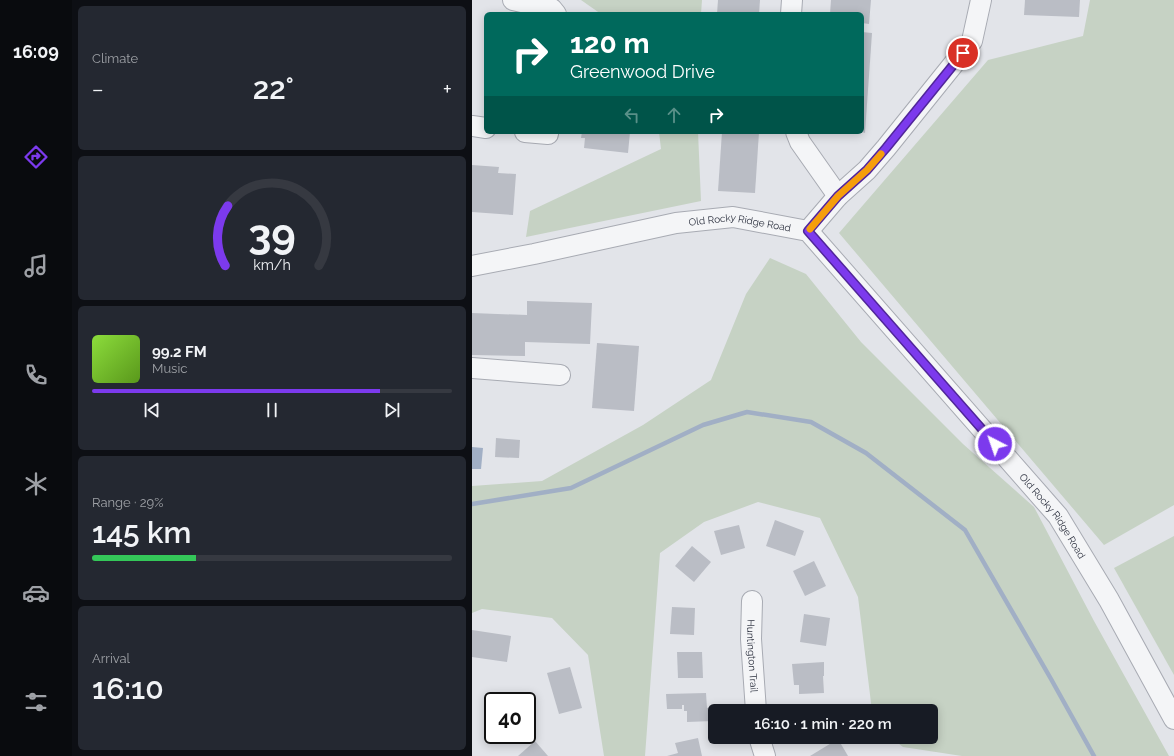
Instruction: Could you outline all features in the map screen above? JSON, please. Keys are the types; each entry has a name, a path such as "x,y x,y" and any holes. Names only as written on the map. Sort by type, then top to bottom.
{"street":[{"path":"513,0 552,9 554,12"},
{"path":"791,12 792,0"},
{"path":"808,231 838,196 867,170 886,148 972,41 981,0"},
{"path":"472,126 484,128"},
{"path":"797,134 800,142 838,196"},
{"name":"Old Rocky Ridge Road","path":"472,266 676,223 733,217 808,231 1058,516 1109,600 1174,719"},
{"path":"472,368 560,375"},
{"name":"Huntington Trail","path":"752,601 751,640 756,704"},
{"path":"761,744 765,756"}],"green space":[{"path":"581,0 702,0 701,12 598,12"},
{"path":"1090,0 1174,0 1174,505 1104,545 839,233 988,60 1083,36"},
{"path":"659,134 698,134 701,201 526,237 530,211 661,149"},
{"path":"770,258 806,274 861,342 963,444 1034,507 1094,621 1169,756 962,756 903,747 899,744 938,744 938,704 871,704 858,597 820,518 758,502 704,522 660,553 645,756 604,756 588,655 552,618 482,609 472,613 472,486 542,481 643,425 711,380 746,294"},
{"path":"1174,536 1174,675 1114,568"}],"water":[{"path":"472,447 483,448 481,469 472,469"}],"building":[{"path":"718,0 760,0 759,12 717,12"},
{"path":"831,0 871,0 869,24 864,23 864,12 830,12"},
{"path":"1025,0 1080,0 1079,17 1024,15"},
{"path":"864,32 872,33 864,133"},
{"path":"582,134 630,134 628,153 584,148 585,138 581,138"},
{"path":"722,134 759,134 755,193 718,191"},
{"path":"472,165 499,167 498,173 516,174 513,215 472,212"},
{"path":"527,301 592,303 590,344 525,342 525,356 472,355 472,313 527,315"},
{"path":"597,343 639,346 634,411 592,408"},
{"path":"496,438 520,440 519,458 495,457"},
{"path":"775,520 804,531 795,556 766,546"},
{"path":"739,525 745,548 721,555 714,531"},
{"path":"692,546 711,562 694,582 675,566"},
{"path":"814,561 826,586 805,596 793,571"},
{"path":"672,607 695,608 694,635 670,634"},
{"path":"804,614 830,618 826,646 800,642"},
{"path":"472,630 511,636 507,662 472,657"},
{"path":"677,652 702,652 703,678 678,678"},
{"path":"824,662 824,693 799,694 799,685 794,685 792,664"},
{"path":"570,667 582,708 559,714 547,673"},
{"path":"706,693 708,721 687,722 687,711 684,711 684,705 682,705 682,709 667,709 666,694"},
{"path":"698,738 702,756 667,756 678,753 675,743"},
{"path":"536,742 548,756 518,756 532,744 536,744"},
{"path":"830,744 841,744 848,756 810,756"}],"waterway":[{"path":"472,504 571,488 703,425 747,412 811,422 866,453 965,530 1094,756"}],"slow traffic":[{"path":"810,229 838,196 867,170 881,154"}],"route":[{"path":"963,53 867,170 838,196 808,231 995,444"}]}
